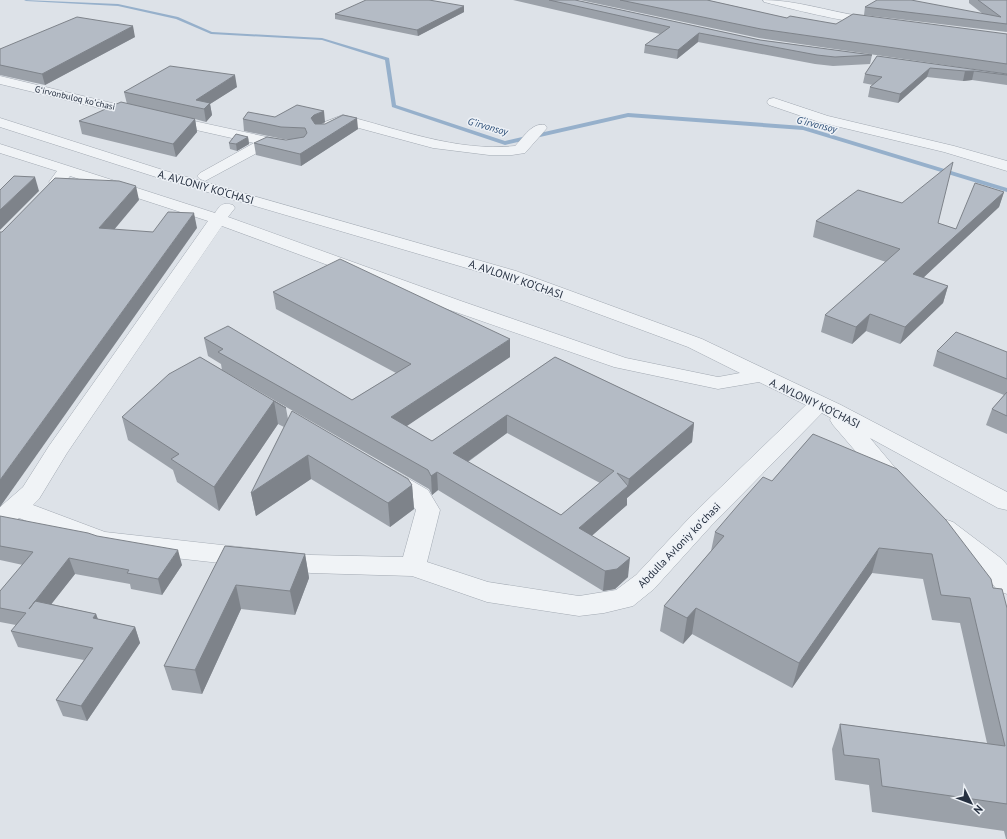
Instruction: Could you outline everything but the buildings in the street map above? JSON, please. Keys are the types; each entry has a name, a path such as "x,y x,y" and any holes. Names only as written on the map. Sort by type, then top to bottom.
{"street":[{"path":"768,0 842,17 885,23"},
{"name":"Gʻirvonbuloq koʻchasi","path":"0,80 266,142 288,146 296,146 300,144"},
{"path":"774,102 824,118 935,145 1007,166"},
{"path":"321,131 343,119 444,146 504,151 520,150 540,128"},
{"name":"A. AVLONIY KO‘CHASI","path":"0,122 161,174 510,276 695,343 826,407 1007,502"},
{"path":"205,176 266,142"},
{"path":"0,148 218,218 454,305 621,363 718,383 760,376"},
{"path":"47,194 62,177 65,170"},
{"path":"8,514 31,493 57,451 218,218 237,196"},
{"path":"826,407 909,497"},
{"name":"Abdulla Avloniy koʻchasi","path":"8,514 102,541 311,564 413,567 487,592 579,606 604,603 624,598 645,582 702,520 826,407"},
{"path":"366,464 420,496 428,510 413,567"},
{"path":"926,513 963,544 993,566 1007,584"}],"waterway":[{"name":"G‘irvonsoy","path":"26,0 118,5 177,18 211,33 322,39 387,59 394,106 505,143 628,115 803,128 1007,190"}]}
